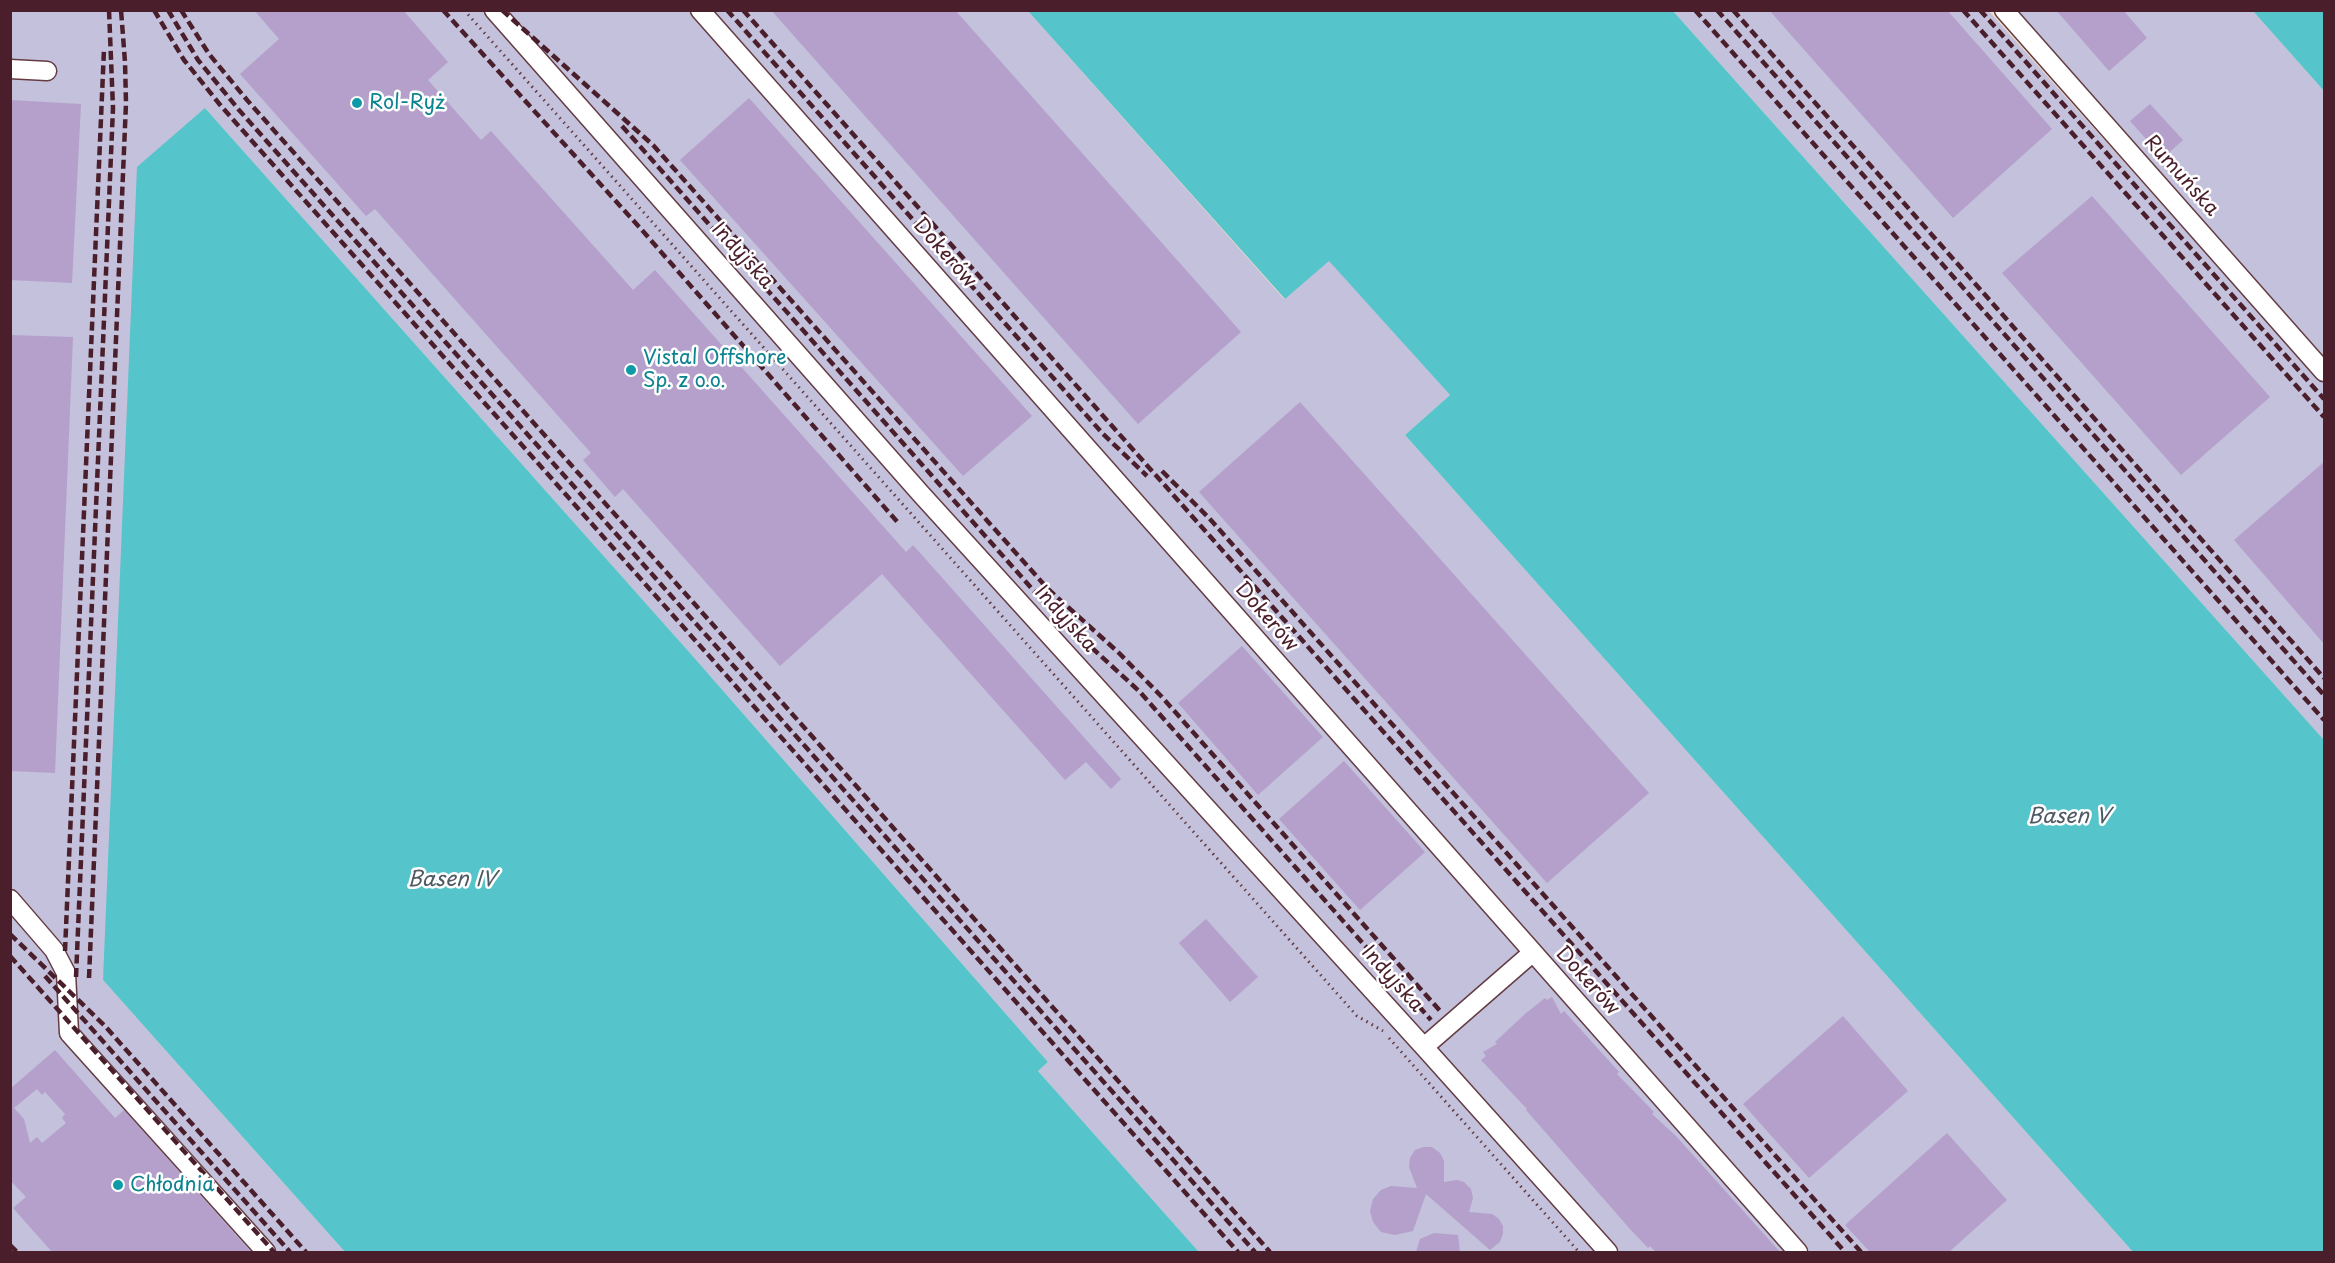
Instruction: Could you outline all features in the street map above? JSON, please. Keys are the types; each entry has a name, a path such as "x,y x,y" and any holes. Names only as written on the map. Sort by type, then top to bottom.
{"street":[{"name":"Indyjska","path":"494,10 921,494 1608,1252"},
{"name":"Dokerów","path":"700,10 1798,1252"},
{"name":"Rumuńska","path":"2004,10 2325,372"},
{"path":"10,69 47,71"},
{"path":"10,899 54,950 66,974 69,1033 266,1252"},
{"path":"1424,1047 1532,953"}],"path":[{"path":"464,10 1357,1016 1382,1030 1579,1252"}],"shaded area":[{"path":"10,11 1028,11 1284,299 1329,260 1450,395 1405,435 2133,1252 1199,1252 1038,1071 1048,1062 690,653 205,108 103,980 345,1252 11,1252"},
{"path":"1673,11 1989,11 2301,360 2000,11 2253,11 2324,91 2324,740"}],"water":[{"name":"Basen V","path":"1028,11 1673,11 2324,740 2324,1252 2133,1252 1405,435 1450,395 1329,261 1285,299"},
{"path":"2253,11 2324,11 2324,91"},
{"name":"Basen IV","path":"205,108 690,653 1048,1062 1038,1071 1199,1252 345,1252 103,980 137,167"}],"building":[{"name":"Vistal Offshore Sp. z o.o.","path":"254,10 403,10 448,62 428,80 481,140 491,131 633,290 655,270 906,552 913,545 1121,779 1111,789 1086,762 1065,780 882,574 780,666 623,489 615,497 583,460 591,453 375,209 366,216 240,74 279,39"},
{"path":"771,10 955,10 1241,332 1138,424"},
{"path":"1769,10 1947,10 2052,129 1953,218"},
{"path":"2056,10 2123,10 2147,38 2109,71"},
{"path":"749,98 1032,416 963,476 680,160"},
{"path":"10,100 81,104 72,283 10,280"},
{"path":"2150,104 2183,140 2163,158 2130,121"},
{"path":"2092,196 2270,397 2181,475 2002,273"},
{"path":"10,335 73,337 55,773 10,771"},
{"path":"1300,402 1649,793 1547,883 1199,492"},
{"path":"2325,461 2325,645 2234,540"},
{"path":"1242,646 1323,737 1258,795 1178,703"},
{"path":"1344,761 1425,852 1360,910 1279,819"},
{"path":"1206,919 1258,977 1230,1002 1179,943"},
{"path":"1552,997 1561,1014 1564,1011 1619,1072 1617,1074 1654,1112 1652,1114 1676,1136 1780,1252 1656,1252 1650,1246 1648,1248 1630,1229 1527,1109 1481,1060 1486,1056 1483,1052 1497,1044 1495,1042 1525,1014 1545,998 1547,1000"},
{"path":"1843,1016 1908,1091 1809,1178 1743,1104"},
{"name":"Chłodnia","path":"55,1050 115,1118 124,1110 251,1252 52,1252 13,1208 26,1197 10,1180 10,1089","holes":["37,1089 42,1095 45,1092 65,1114 62,1118 66,1123 42,1143 37,1137 30,1143 24,1119 14,1108"]},
{"path":"1947,1133 2007,1200 1949,1252 1870,1252 1845,1225"},
{"path":"1432,1147 1440,1153 1444,1161 1444,1182 1457,1180 1464,1182 1471,1189 1473,1198 1469,1212 1492,1214 1499,1219 1503,1226 1503,1234 1500,1242 1490,1250 1426,1194 1413,1231 1395,1235 1381,1232 1373,1222 1370,1211 1373,1199 1381,1190 1391,1186 1417,1188 1409,1167 1410,1158 1415,1150"},
{"path":"1434,1233 1458,1235 1460,1252 1416,1252 1420,1239"}],"railway":[{"path":"76,977 113,108 109,10"},
{"path":"89,978 126,103 121,10"},
{"path":"154,10 184,60 221,106 1238,1252"},
{"path":"168,10 198,60 239,110 1255,1252"},
{"path":"181,10 209,54 247,100 1270,1252"},
{"path":"443,10 641,229 900,525"},
{"path":"502,10 653,145 1048,589 1119,653 1161,696 1441,1012"},
{"path":"727,10 1103,434 1147,476"},
{"path":"743,10 1845,1252"},
{"path":"1695,10 2324,720"},
{"path":"1717,10 2324,695"},
{"path":"1733,10 2324,678"},
{"path":"1963,10 2324,417"},
{"path":"1980,10 2324,399"},
{"path":"65,951 104,49"},
{"path":"622,126 1034,591 1055,614 1139,691 1431,1020"},
{"path":"1162,471 1209,518 1861,1252"},
{"path":"10,934 104,1025 306,1252"},
{"path":"10,956 274,1252"},
{"path":"45,976 290,1252"},
{"path":"10,1245 17,1252"}],"place":[{"name":"Rol-Ryż","path":"357,103"},
{"name":"Vistal Offshore Sp. z o.o.","path":"631,370"},
{"name":"Chłodnia","path":"118,1185"}]}
